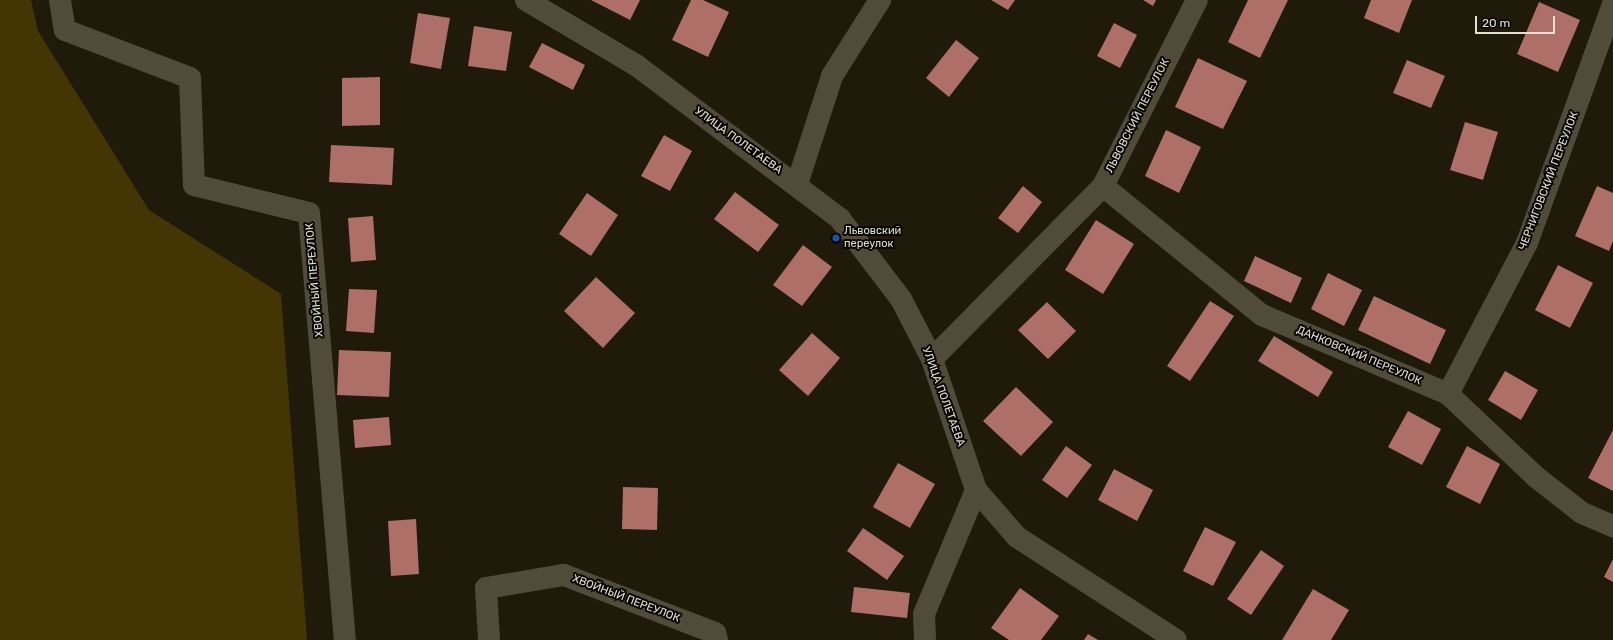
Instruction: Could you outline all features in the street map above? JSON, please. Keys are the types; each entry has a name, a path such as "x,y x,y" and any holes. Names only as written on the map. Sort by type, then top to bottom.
{"street":[{"name":"ХВОЙНЫЙ ПЕРЕУЛОК","path":"60,0 66,30 190,78 194,185 309,212 345,640"},
{"name":"УЛИЦА ПОЛЕТАЕВА","path":"526,0 636,65 796,184 840,219 901,299 932,359 976,490 1017,537 1176,640"},
{"path":"796,184 832,76 880,0"},
{"name":"ЛЬВОВСКИЙ ПЕРЕУЛОК","path":"932,359 1103,186 1197,0"},
{"name":"ЧЕРНИГОВСКИЙ ПЕРЕУЛОК","path":"1448,394 1528,243 1613,4"},
{"name":"ДАНКОВСКИЙ ПЕРЕУЛОК","path":"1103,186 1262,315 1448,394 1536,477 1582,513 1613,526"},
{"path":"925,640 924,614 976,490"},
{"name":"ХВОЙНЫЙ ПЕРЕУЛОК","path":"490,640 486,588 564,575 715,633 717,640"}],"shaded area":[{"path":"0,0 31,0 38,31 149,210 281,294 307,640 0,640"}],"building":[{"path":"591,0 640,0 630,20"},
{"path":"691,0 703,0 729,12 708,57 672,40"},
{"path":"991,0 1015,0 1008,10"},
{"path":"1143,0 1156,0 1153,6"},
{"path":"1248,0 1288,0 1260,58 1228,42"},
{"path":"1371,0 1412,0 1399,33 1364,18"},
{"path":"1539,2 1580,20 1558,72 1517,54"},
{"path":"418,13 450,18 441,69 410,63"},
{"path":"1114,23 1137,35 1120,68 1097,56"},
{"path":"474,26 512,32 506,71 468,66"},
{"path":"956,40 979,58 949,97 926,78"},
{"path":"542,43 585,65 573,90 529,67"},
{"path":"1198,58 1247,81 1223,129 1175,107"},
{"path":"1407,60 1445,76 1431,108 1393,93"},
{"path":"380,77 380,125 342,126 342,78"},
{"path":"1465,122 1498,132 1483,180 1450,170"},
{"path":"1166,130 1201,147 1179,193 1145,176"},
{"path":"664,135 692,151 670,191 641,176"},
{"path":"331,145 394,148 392,185 329,182"},
{"path":"1023,186 1042,202 1018,233 998,218"},
{"path":"1597,186 1613,193 1613,241 1609,251 1575,236"},
{"path":"735,192 779,225 758,252 714,219"},
{"path":"587,193 618,215 591,256 559,234"},
{"path":"373,216 376,260 351,262 348,218"},
{"path":"1096,220 1134,244 1103,294 1065,270"},
{"path":"803,245 832,267 802,306 773,285"},
{"path":"1255,256 1302,278 1291,303 1244,281"},
{"path":"1558,265 1593,283 1570,328 1535,310"},
{"path":"1328,273 1362,290 1344,326 1311,309"},
{"path":"596,277 635,313 603,348 564,311"},
{"path":"349,289 377,290 374,333 346,331"},
{"path":"1374,296 1446,330 1430,364 1358,330"},
{"path":"1210,301 1234,316 1190,381 1167,366"},
{"path":"1047,302 1076,331 1048,359 1018,330"},
{"path":"812,333 840,358 808,396 779,370"},
{"path":"1274,336 1333,372 1318,397 1258,361"},
{"path":"339,350 391,352 389,397 337,395"},
{"path":"1505,371 1538,390 1521,420 1488,400"},
{"path":"1016,387 1053,422 1021,456 983,421"},
{"path":"1408,411 1441,429 1422,465 1388,447"},
{"path":"389,417 391,445 355,448 353,420"},
{"path":"1613,430 1613,491 1588,478"},
{"path":"1066,446 1092,465 1067,498 1042,480"},
{"path":"1467,446 1500,464 1480,504 1446,487"},
{"path":"898,463 935,484 910,528 873,507"},
{"path":"1114,469 1153,490 1137,521 1098,500"},
{"path":"623,487 658,488 657,530 622,529"},
{"path":"416,519 419,574 391,576 388,521"},
{"path":"1205,527 1236,542 1213,586 1183,571"},
{"path":"863,528 904,556 887,580 847,551"},
{"path":"1261,550 1284,566 1251,615 1227,599"},
{"path":"1613,559 1613,582 1604,577"},
{"path":"854,587 910,593 907,618 851,612"},
{"path":"1020,588 1059,616 1041,640 1009,640 991,628"},
{"path":"1313,589 1349,610 1331,640 1282,640"},
{"path":"1088,634 1098,640 1084,640"}],"place":[{"name":"Львовский переулок","path":"836,238"}]}
